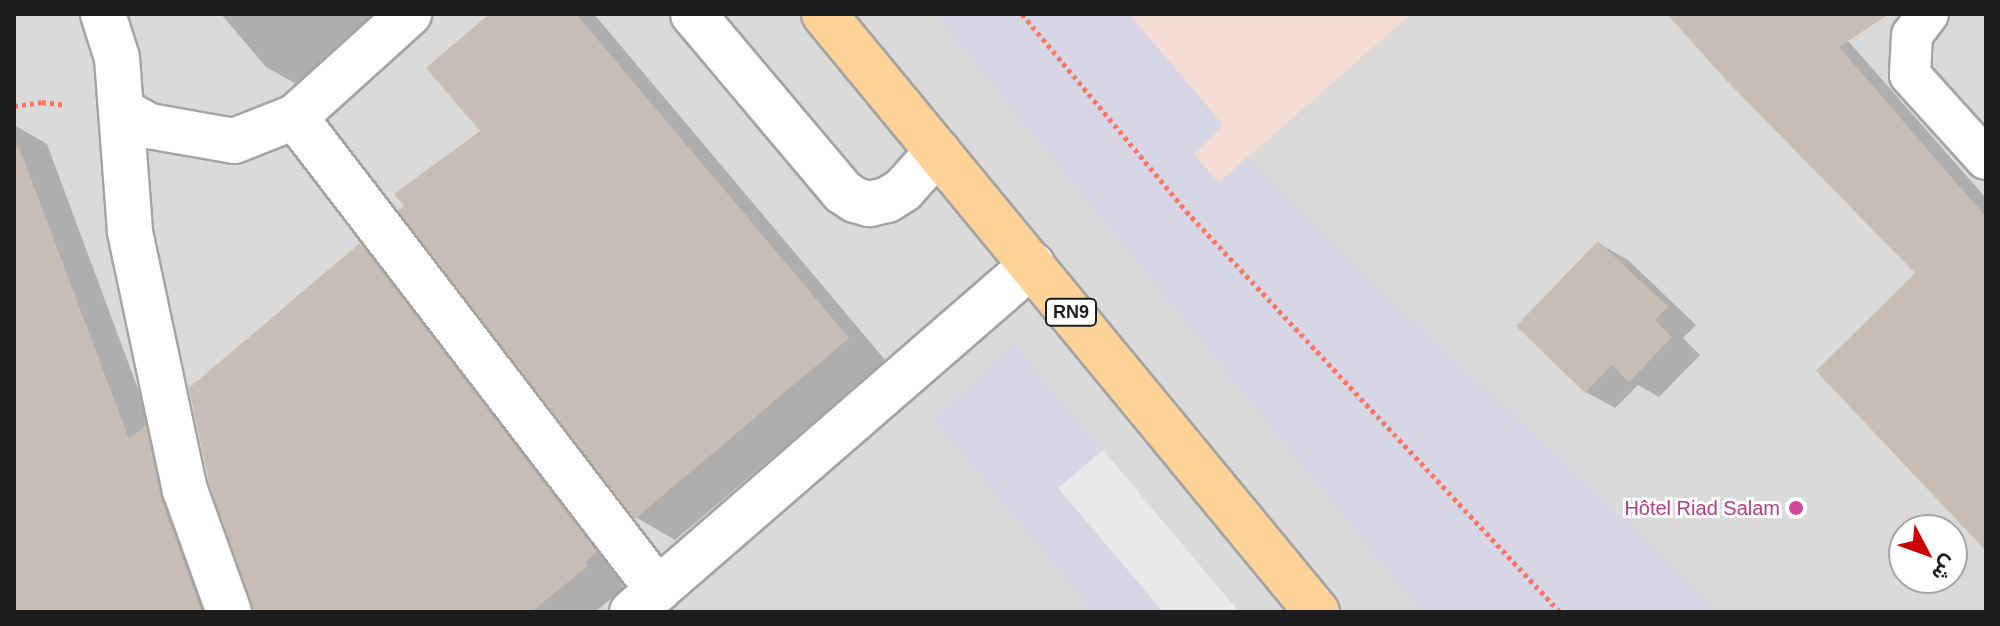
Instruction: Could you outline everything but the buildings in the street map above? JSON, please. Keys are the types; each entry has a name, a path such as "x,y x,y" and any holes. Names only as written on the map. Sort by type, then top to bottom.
{"main road":[{"name":"RN9","path":"824,14 1317,612"}],"street":[{"path":"103,14 117,58 130,232 182,475 229,612"},
{"path":"122,111 149,126 234,141 295,117 409,14"},
{"path":"693,14 843,192 855,200 869,204 887,200 903,190 938,151"},
{"path":"295,117 645,601 1032,265"}],"lane":[{"path":"1928,14 1912,35 1910,75 1986,159"}],"path":[{"path":"1022,14 1186,211 1560,612"}],"shaded area":[{"path":"14,14 1986,14 1986,612 14,612"},
{"path":"935,14 1129,14 1223,125 1193,154 1219,183 1248,157 1409,316 1722,612 1421,612"},
{"path":"1129,14 1411,14 1219,183 1193,154 1222,124"},
{"path":"1014,344 1103,450 1058,488 1163,612 1094,612 932,419"},
{"path":"1103,450 1239,612 1163,612 1058,488"}],"place":[{"name":"Hôtel Riad Salam","path":"1796,508"}]}
